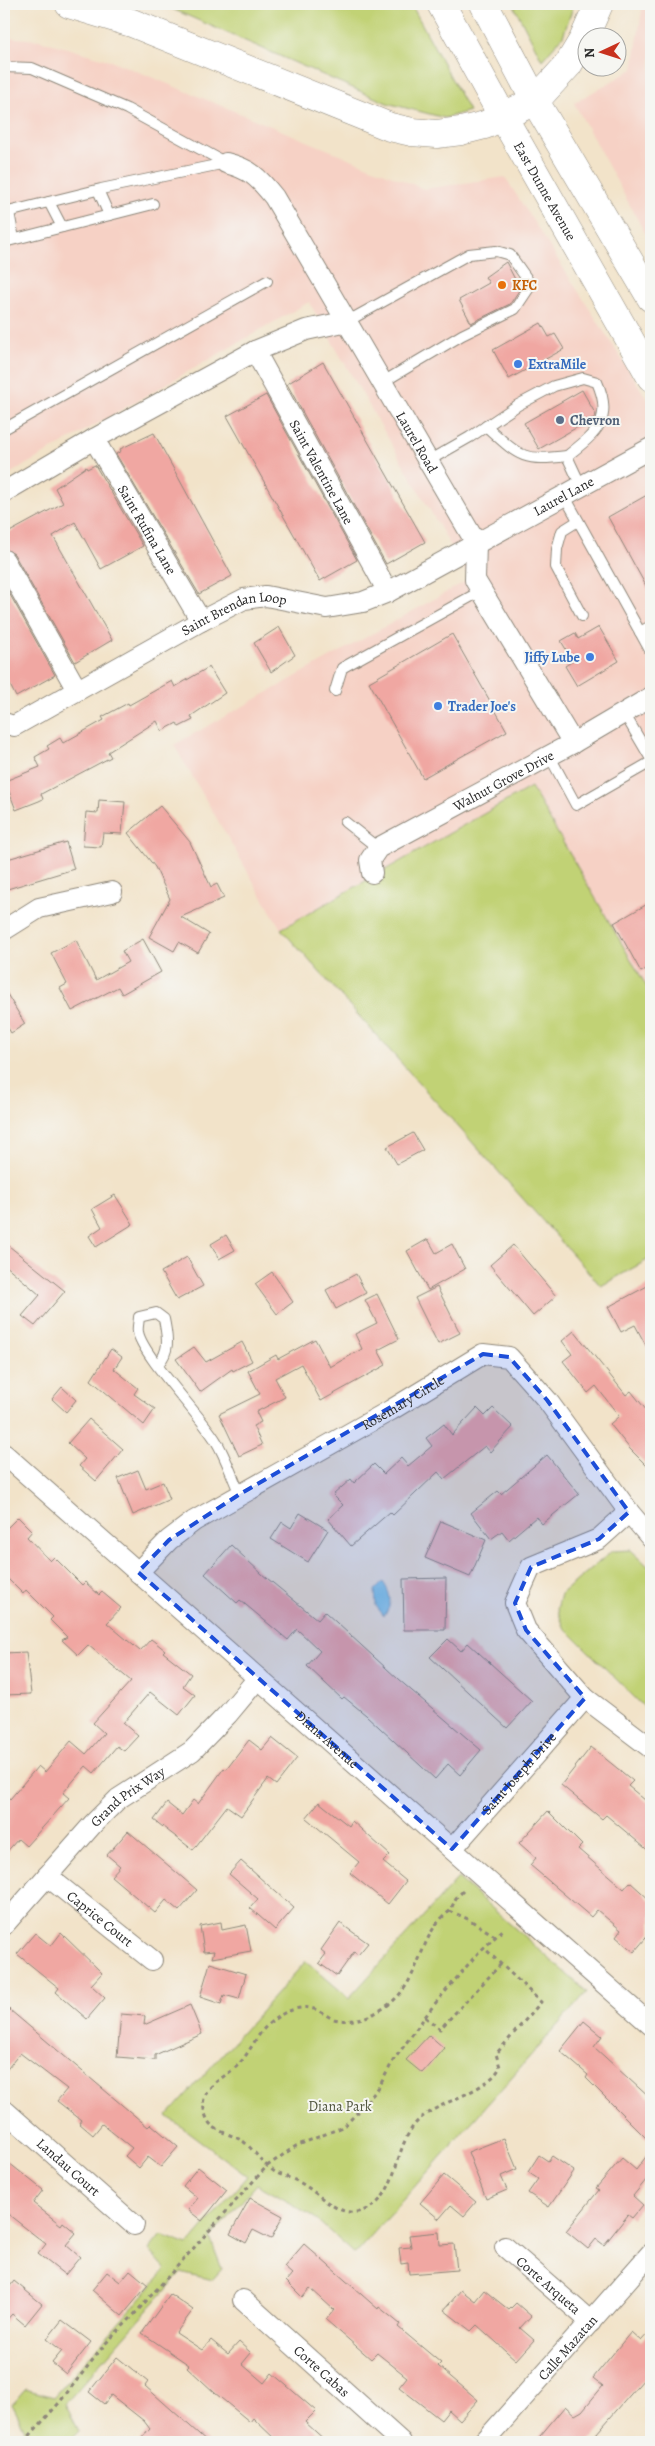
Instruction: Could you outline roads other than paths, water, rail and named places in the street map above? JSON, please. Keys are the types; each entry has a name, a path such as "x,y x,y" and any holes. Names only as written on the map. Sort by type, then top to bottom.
{"main road":[{"path":"69,4 132,22 390,127 412,132 438,134 485,125 536,101 568,65 583,40 599,4"},
{"name":"East Dunne Avenue","path":"441,4 502,116 651,376"},
{"path":"484,4 536,101 651,298"}],"street":[{"name":"Laurel Road","path":"226,163 244,168 260,179 274,197 476,543"},
{"path":"4,492 255,351 306,330 348,321"},
{"name":"Saint Valentine Lane","path":"255,351 388,592"},
{"name":"Saint Rufina Lane","path":"94,440 201,621"},
{"name":"Laurel Lane","path":"476,543 651,448"},
{"path":"476,543 475,580 573,743"},
{"name":"Saint Brendan Loop","path":"4,723 14,726 76,690 244,599 266,596 326,608 363,602 388,592 476,543"},
{"path":"4,560 76,690"},
{"name":"Walnut Grove Drive","path":"378,848 573,743 651,697"},
{"path":"372,873 370,860 378,848"},
{"path":"4,930 40,908 112,892"},
{"name":"Rosemary Circle","path":"138,1572 169,1540 194,1521 391,1410 483,1354 509,1357 547,1400 629,1512 651,1538"},
{"name":"Diana Avenue","path":"4,1454 651,2025"},
{"path":"629,1512 599,1539 531,1567 515,1603 526,1630 585,1698 651,1748"},
{"name":"Grand Prix Way","path":"4,1925 92,1824 118,1799 192,1750 228,1714 258,1678"},
{"name":"Saint Joseph Drive","path":"452,1849 585,1698"},
{"name":"Caprice Court","path":"47,1876 152,1960"},
{"name":"Landau Court","path":"4,2110 134,2226"},
{"name":"Corte Arqueta","path":"505,2247 591,2322"},
{"name":"Calle Mazatan","path":"484,2442 651,2253"},
{"name":"Corte Cabas","path":"243,2300 401,2442"}],"lane":[{"path":"4,67 32,68 127,109 226,163"},
{"path":"14,239 6,213 98,190 226,163"},
{"path":"98,190 109,215"},
{"path":"49,202 62,227"},
{"path":"4,242 153,204"},
{"path":"348,321 469,254 496,251 510,255 527,279 529,288 515,309 462,335 383,382"},
{"path":"4,430 268,281"},
{"path":"428,460 518,405 554,386 583,378 597,382 603,396 605,415 594,434 568,456 538,460 515,452 486,426"},
{"path":"568,456 578,521 651,652"},
{"path":"578,521 562,531 557,549 556,567 582,616"},
{"path":"335,691 342,668 482,591"},
{"path":"640,632 651,626"},
{"path":"549,755 576,805 651,760 624,713"},
{"path":"345,822 378,848"},
{"path":"158,1364 166,1356 168,1341 164,1319 156,1313 139,1317 138,1332 158,1364 217,1442 240,1494"}],"water":[{"path":"383,1582 388,1590 390,1599 389,1608 384,1616 376,1606 375,1590"}],"place":[{"name":"KFC","path":"502,285"},
{"name":"ExtraMile","path":"518,364"},
{"name":"Chevron","path":"560,420"},
{"name":"Jiffy Lube","path":"590,657"},
{"name":"Trader Joe's","path":"438,706"}],"park label":[{"name":"Diana Park","path":"340,2106"}]}
